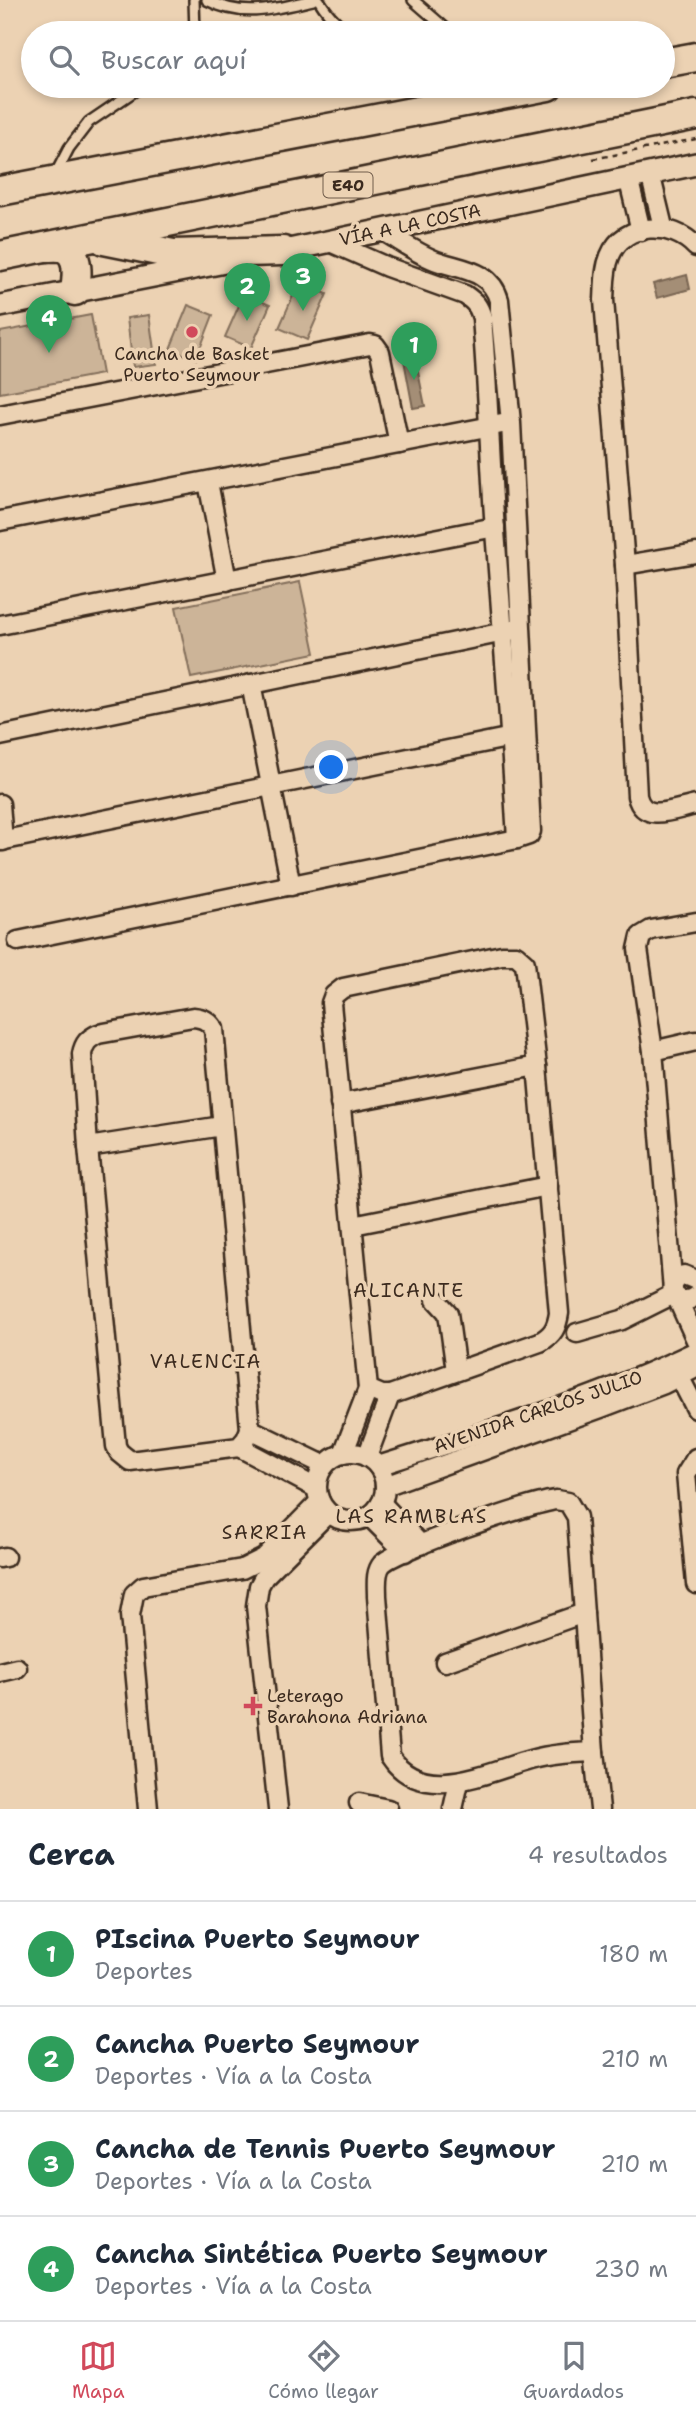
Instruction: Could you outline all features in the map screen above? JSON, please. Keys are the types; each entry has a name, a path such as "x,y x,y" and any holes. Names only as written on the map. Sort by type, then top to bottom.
{"highway":[{"path":"675,61 696,57"},
{"path":"0,191 485,98"},
{"name":"E40","path":"0,256 696,115"},
{"path":"84,239 111,240 173,254 283,251"},
{"path":"46,247 64,248 71,253 77,276 75,291"}],"street":[{"name":"VÍA A LA COSTA","path":"0,306 330,242 696,164"},
{"path":"650,173 663,228"},
{"path":"628,177 640,231"},
{"path":"696,247 688,239 663,228 640,231 620,241 609,257 604,299 625,565 639,803 651,814 696,805"},
{"path":"383,231 432,259 473,271 491,283 499,300 511,422 512,737 517,839"},
{"path":"18,941 529,835 531,828 512,631 495,527 491,426 482,318 475,302 446,287 387,267 330,242"},
{"path":"0,415 370,344 380,352 399,444"},
{"path":"0,521 511,422"},
{"path":"208,482 227,581"},
{"path":"0,625 495,527"},
{"path":"625,565 696,553"},
{"path":"0,736 512,631"},
{"path":"251,684 291,886"},
{"path":"0,804 1,841 512,737"},
{"path":"696,922 651,930 641,936 638,949 653,1051 675,1294 696,1340"},
{"path":"343,1454 368,1389 331,1003 334,995 343,988 502,955 516,955 525,963 537,1066 558,1313 556,1328 540,1342 390,1395 382,1395 368,1389"},
{"path":"239,1447 250,1429 214,1029 202,1018 193,1017 98,1034 83,1045 82,1054 88,1147 115,1434 119,1452 130,1461 239,1447 321,1501 341,1520 348,1521 356,1521 379,1502 383,1475 373,1461 360,1454 343,1454 324,1465 320,1472 321,1501 259,1586 256,1606 278,1809"},
{"path":"653,1051 696,1041"},
{"path":"340,1104 537,1066"},
{"path":"88,1147 222,1126"},
{"path":"354,1225 548,1186"},
{"path":"675,1294 674,1282 680,1276 688,1275 696,1280"},
{"path":"675,1294 685,1301 696,1296"},
{"path":"577,1333 637,1314 675,1294"},
{"path":"436,1300 448,1313 456,1371"},
{"path":"692,1367 696,1409"},
{"name":"AVENIDA CARLOS JULIO","path":"373,1461 599,1401 692,1367"},
{"name":"AVENIDA CARLOS JULIO","path":"379,1502 599,1401 651,1373 692,1367"},
{"path":"373,1461 390,1395"},
{"path":"250,1429 324,1465"},
{"path":"696,1458 686,1474 696,1584"},
{"path":"148,1809 130,1615 134,1594 143,1586 243,1569 264,1558 321,1501"},
{"path":"379,1502 413,1549"},
{"path":"594,1752 561,1754 530,1760 450,1783 419,1778 403,1771 390,1756 377,1580 382,1564 413,1549 540,1502 568,1502 577,1517 600,1809"},
{"path":"445,1661 584,1613"},
{"path":"453,1809 459,1782"},
{"path":"359,1803 388,1809"}],"lane":[{"path":"194,0 195,21"},
{"path":"207,0 223,9 245,12 270,10 313,0"},
{"path":"319,0 336,21"},
{"path":"412,0 437,21"},
{"path":"53,180 69,148 89,122 124,98"}],"shaded area":[{"path":"687,275 690,289 657,298 653,284"},
{"path":"299,282 327,294 307,340 279,328"},
{"path":"244,294 270,305 251,348 225,337"},
{"name":"Cancha de Basket Puerto Seymour","path":"188,305 213,315 196,359 170,349"},
{"path":"91,315 102,374 0,393 0,332"},
{"path":"149,315 156,364 133,367 127,318"},
{"path":"414,352 425,406 413,408 403,355"},
{"path":"300,582 315,653 191,678 176,607"}],"place":[{"name":"Cancha de Tennis Puerto Seymour","path":"303,311"},
{"name":"Cancha Puerto Seymour","path":"247,321"},
{"name":"Cancha de Basket Puerto Seymour","path":"192,332"},
{"name":"Cancha Sintética Puerto Seymour","path":"49,353"},
{"name":"PIscina Puerto Seymour","path":"414,380"},
{"name":"Leterago Barahona Adriana","path":"253,1706"}],"district":[{"name":"ALICANTE","path":"409,1290"},
{"name":"VALENCIA","path":"206,1361"},
{"name":"LAS RAMBLAS","path":"412,1516"},
{"name":"SARRIA","path":"265,1532"}]}
